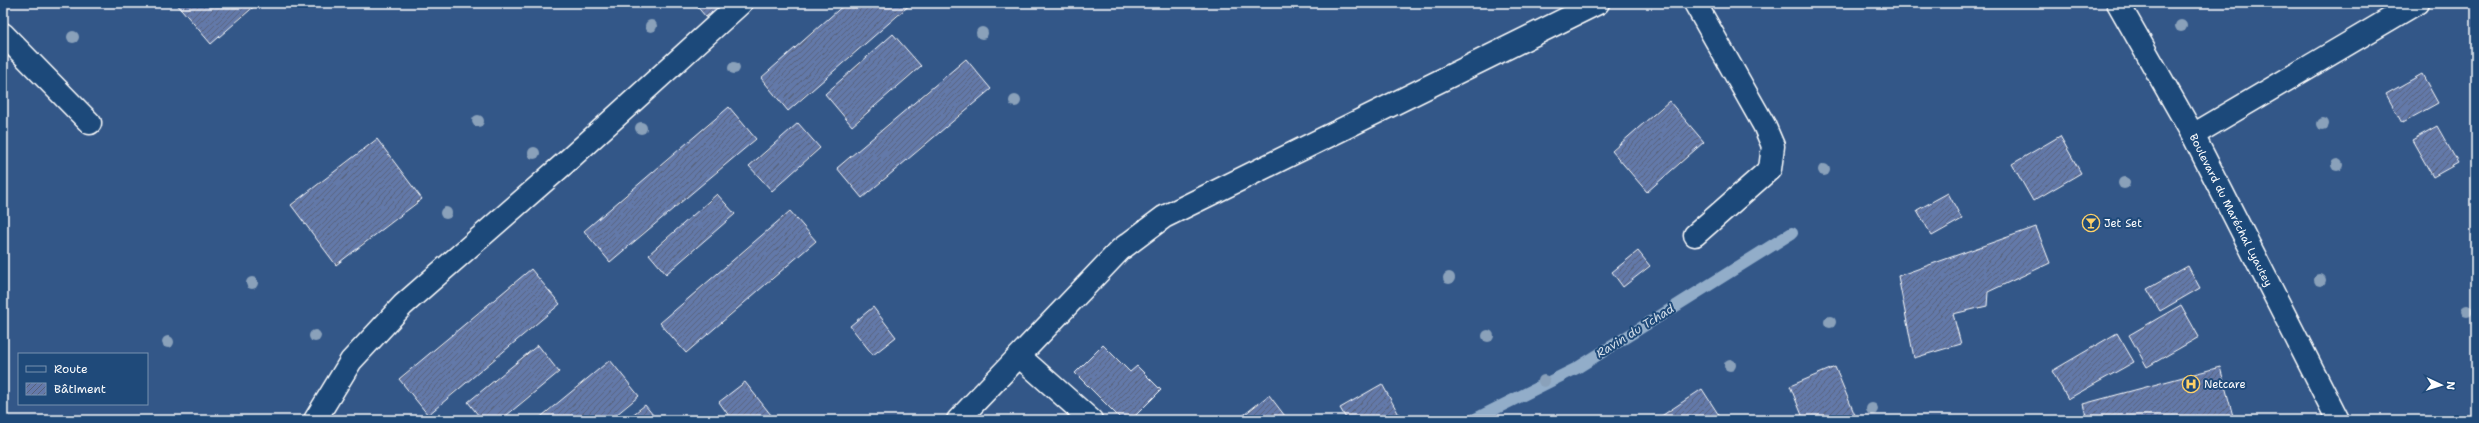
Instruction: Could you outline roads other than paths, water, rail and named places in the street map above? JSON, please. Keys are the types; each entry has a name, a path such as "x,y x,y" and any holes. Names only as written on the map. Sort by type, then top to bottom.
{"street":[{"path":"315,420 351,361 403,305 565,163 741,3"},
{"path":"958,420 1120,250 1164,217 1598,3"},
{"path":"1695,3 1764,125 1773,146 1770,169 1695,235"},
{"name":"Boulevard du Maréchal Lyautey","path":"2118,3 2193,135 2338,420"},
{"path":"2193,135 2417,3"},
{"path":"3,34 90,123"},
{"path":"1018,356 1091,420"}],"waterway":[{"name":"Ravin du Tchad","path":"1473,420 1577,368 1792,233"}],"place":[{"name":"Jet Set","path":"2091,223"},
{"name":"Netcare","path":"2191,384"}]}
